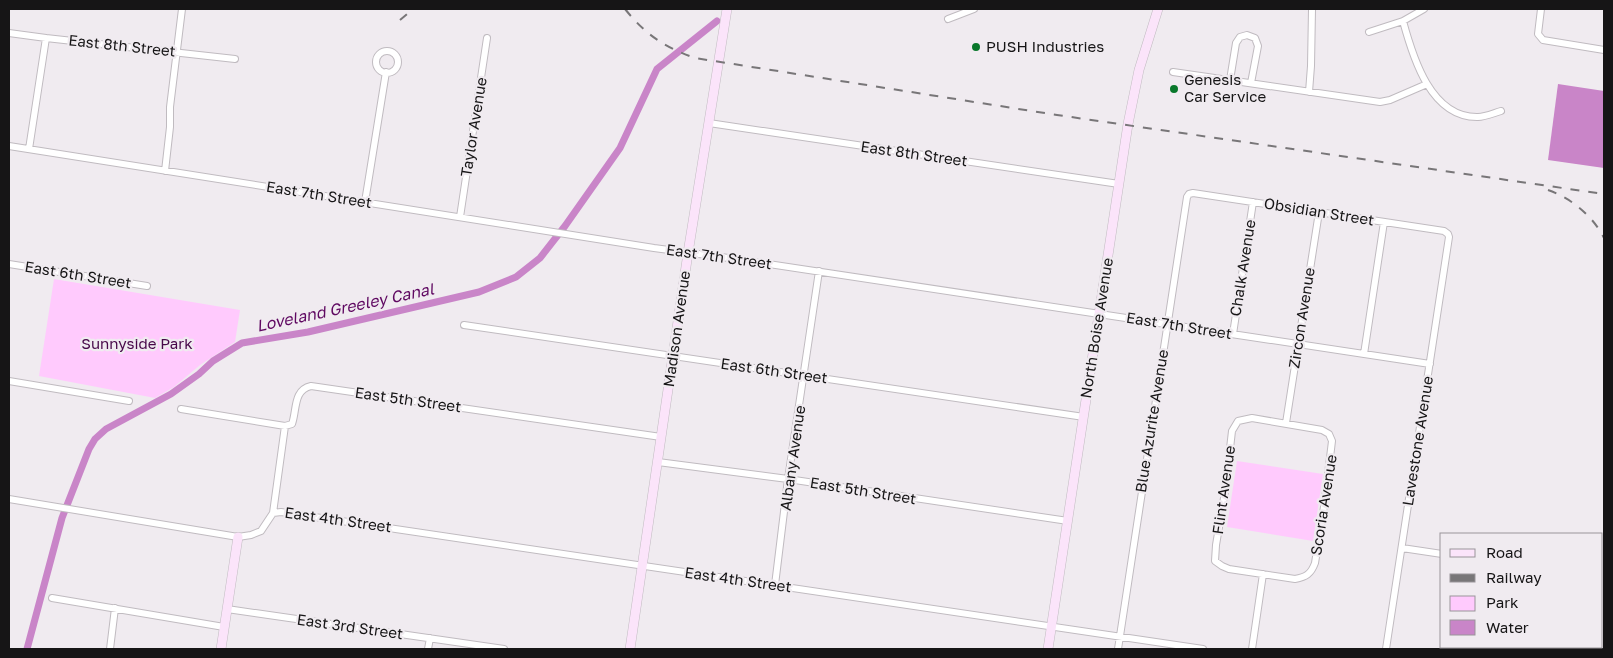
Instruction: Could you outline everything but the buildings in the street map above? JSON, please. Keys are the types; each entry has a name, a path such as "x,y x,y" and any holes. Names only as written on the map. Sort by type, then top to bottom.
{"street":[{"path":"165,171 182,9"},
{"name":"Madison Avenue","path":"630,649 688,253 727,9"},
{"path":"948,19 974,9"},
{"name":"North Boise Avenue","path":"1048,649 1134,90 1158,9"},
{"path":"1308,92 1311,66 1312,9"},
{"path":"1368,32 1403,22 1424,9"},
{"path":"1541,9 1538,34 1543,40 1604,50"},
{"path":"1403,22 1427,84 1443,104 1458,113 1480,117 1501,111"},
{"name":"East 8th Street","path":"9,33 235,59"},
{"path":"1230,80 1236,43 1240,37 1247,35 1255,38 1258,46 1251,83"},
{"path":"29,150 46,38"},
{"name":"Taylor Avenue","path":"460,217 487,38"},
{"path":"366,202 386,72"},
{"path":"1173,72 1380,102 1390,100 1427,84"},
{"name":"East 8th Street","path":"709,123 1119,184"},
{"name":"East 7th Street","path":"9,146 570,235 1430,364"},
{"name":"Obsidian Street","path":"1189,194 1193,192 1444,231 1448,234"},
{"name":"Blue Azurite Avenue","path":"1118,649 1186,202 1189,194"},
{"name":"Chalk Avenue","path":"1233,334 1253,202"},
{"name":"Zircon Avenue","path":"1286,423 1319,212"},
{"path":"1364,354 1384,222"},
{"name":"Lavestone Avenue","path":"1386,649 1448,234"},
{"name":"East 6th Street","path":"9,264 147,286"},
{"name":"Albany Avenue","path":"775,585 788,479 819,271"},
{"name":"East 6th Street","path":"464,325 1084,417"},
{"path":"9,381 130,401"},
{"name":"East 5th Street","path":"285,426 292,424 299,395 304,388 311,386 662,437"},
{"path":"9,499 238,537 261,531 273,513 285,426 181,408"},
{"name":"Flint Avenue","path":"1263,574 1229,569 1215,561 1232,431 1238,421 1252,418 1286,423"},
{"name":"Scoria Avenue","path":"1263,574 1295,578 1308,575 1315,563 1324,507 1332,446 1329,434 1322,430 1286,423"},
{"name":"East 5th Street","path":"658,462 788,479 1068,521"},
{"name":"East 4th Street","path":"273,513 279,512 643,565 1202,649"},
{"path":"221,649 238,537"},
{"path":"1402,548 1440,554"},
{"path":"1252,649 1263,574"},
{"path":"52,598 224,627"},
{"path":"110,649 115,608"},
{"name":"East 3rd Street","path":"227,609 504,649"},
{"path":"428,649 430,638"}],"green space":[{"name":"Sunnyside Park","path":"54,279 240,310 235,342 200,365 174,387 155,398 39,376"},
{"path":"1237,461 1323,474 1313,541 1227,527"}],"water":[{"path":"1558,84 1604,91 1604,168 1548,160"}],"waterway":[{"name":"Loveland Greeley Canal","path":"27,649 62,518 89,449 95,439 106,429 171,394 199,374 213,361 242,343 308,332 479,292 516,277 540,258 620,148 657,69 717,21"}],"railway":[{"path":"400,20 413,9"},
{"path":"625,9 640,26 656,39 695,58 1057,115 1604,194"},
{"path":"1548,190 1557,193 1588,215 1604,238"}],"place":[{"name":"PUSH Industries","path":"976,47"},
{"name":"Genesis Car Service","path":"1174,89"}]}
